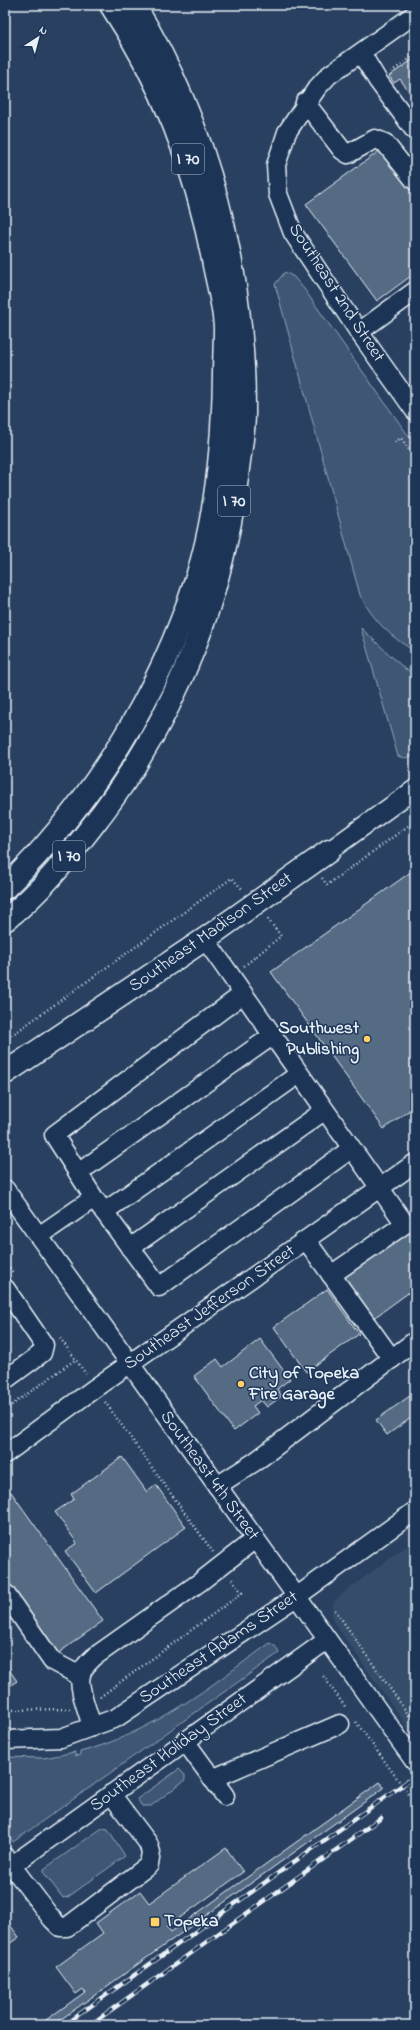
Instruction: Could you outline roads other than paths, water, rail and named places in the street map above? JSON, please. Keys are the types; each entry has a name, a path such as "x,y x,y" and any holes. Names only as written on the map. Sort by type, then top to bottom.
{"main road":[{"name":"I 70","path":"5,920 17,911 58,870 124,783 146,749 183,673 200,631 221,570 230,525 244,415 232,324 207,227 186,154 164,99 122,22 111,5"},
{"name":"I 70","path":"5,888 66,822 110,760 150,692 170,649 197,577 215,494 232,324 232,261 211,176 186,108 147,27 134,5"},
{"name":"Southeast Madison Street","path":"5,1073 205,939 329,851"}],"street":[{"name":"Southeast 2nd Street","path":"412,402 359,332 293,233 278,194 276,165 287,132 306,102 329,75 415,14"},
{"path":"361,53 378,81 415,131"},
{"path":"306,102 342,150 348,154 375,139 385,143 415,182"},
{"path":"359,332 415,291"},
{"name":"Southeast Madison Street","path":"329,851 415,789"},
{"path":"205,939 324,1111 405,1224 331,1275"},
{"path":"243,994 54,1135 99,1205 159,1287 351,1149"},
{"path":"78,1173 272,1036"},
{"path":"39,1236 99,1205 299,1074"},
{"path":"130,1248 324,1111"},
{"name":"Southeast Jefferson Street","path":"5,1454 95,1388 415,1163"},
{"name":"Southeast 4th Street","path":"5,1189 11,1211 39,1236 129,1364 415,1762"},
{"path":"306,1240 392,1359"},
{"path":"5,1380 42,1353 44,1345 12,1284"},
{"path":"217,1486 256,1461 415,1342"},
{"name":"Southeast Adams Street","path":"5,1740 61,1738 116,1718 296,1597 415,1511"},
{"path":"92,1727 80,1676 82,1671 94,1657 222,1565 255,1539"},
{"path":"5,1593 52,1661 80,1676"},
{"name":"Southeast Holiday Street","path":"8,1862 111,1794 327,1640"},
{"path":"212,1779 347,1717"},
{"path":"185,1741 225,1796"},
{"path":"8,1862 52,1919 60,1927 67,1927 149,1865 151,1852 148,1843 111,1794"}],"railway":[{"path":"64,2025 415,1776"},
{"path":"90,2025 381,1818"}],"place":[{"name":"Southwest Publishing","path":"367,1039"},
{"name":"City of Topeka Fire Garage","path":"241,1384"},
{"name":"Topeka","path":"155,1922"}]}
